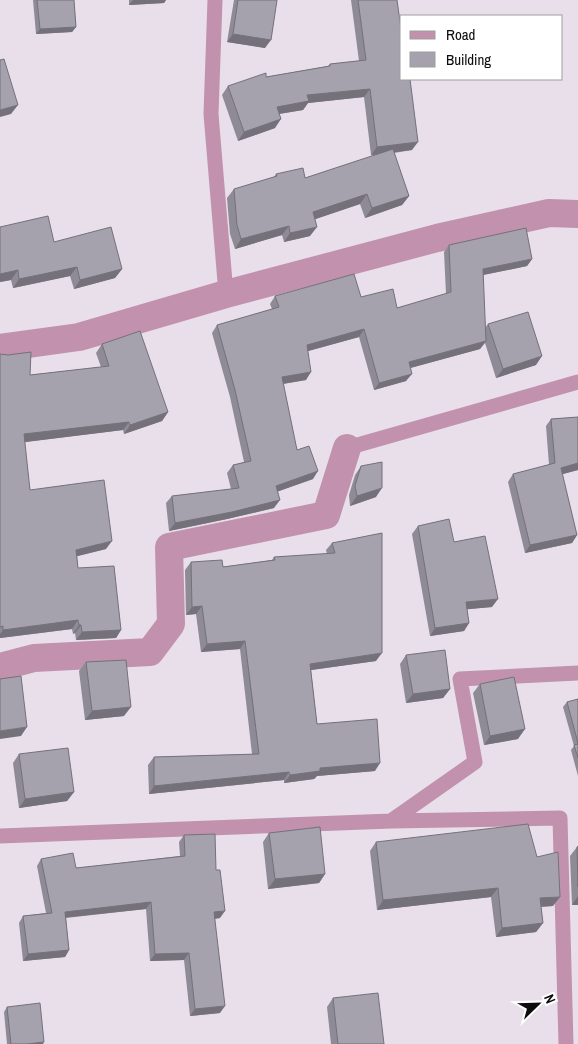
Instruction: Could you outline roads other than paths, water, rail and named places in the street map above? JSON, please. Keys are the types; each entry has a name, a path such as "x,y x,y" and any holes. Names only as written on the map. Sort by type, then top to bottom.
{"street":[{"path":"0,348 79,337 226,294 437,238 549,213 578,214"},
{"path":"0,667 34,658 150,652 171,624 169,547 326,515 347,448"}],"lane":[{"path":"215,0 211,114 226,294"},
{"path":"347,448 578,382"},
{"path":"392,822 475,762 460,679 578,673"},
{"path":"0,836 560,818 570,1037"}]}
